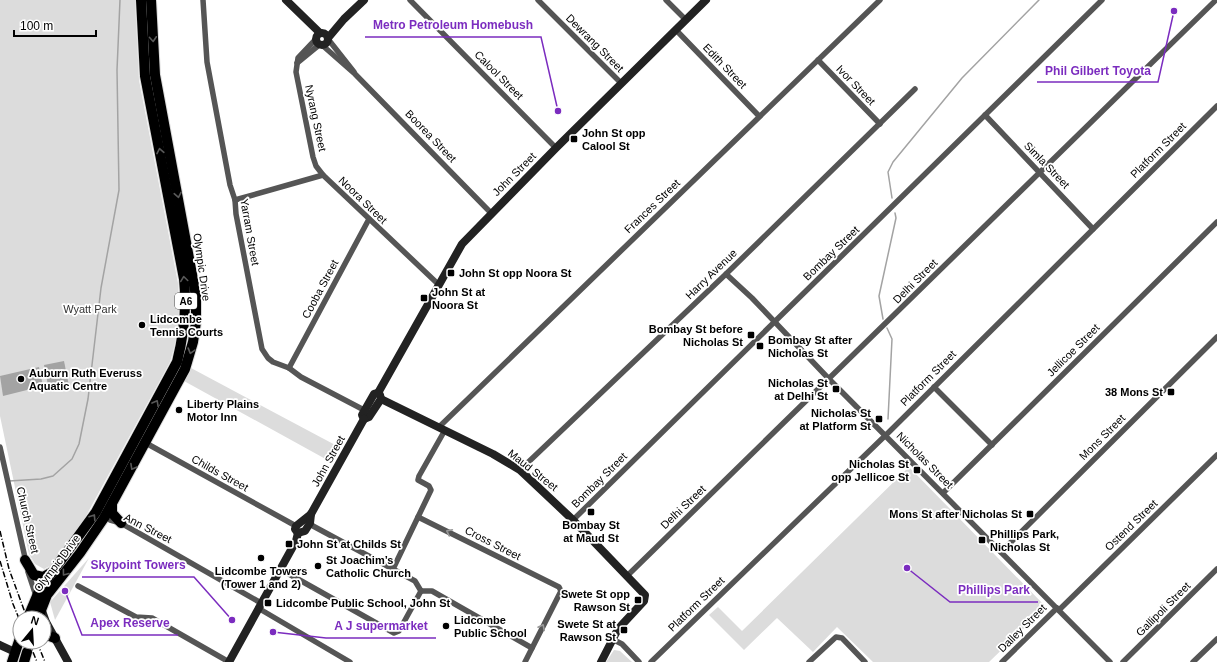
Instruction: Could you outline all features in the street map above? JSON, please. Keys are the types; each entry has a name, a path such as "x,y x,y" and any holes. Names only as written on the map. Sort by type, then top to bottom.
{"highway":[{"name":"Olympic Drive","path":"36,610 36,596 96,512 134,443 177,362 183,338 186,301 184,279 145,76 141,0"},
{"name":"Olympic Drive","path":"38,610 49,593 91,538 112,504 186,370 193,342 196,309 193,273 155,75 151,0"},
{"path":"112,504 112,513 121,523"},
{"path":"25,560 32,572 39,577 46,576 54,571"},
{"path":"36,596 44,596 49,593"},
{"name":"Church Street","path":"36,596 36,610"},
{"path":"12,662 15,652"},
{"path":"24,662 27,652"}],"street":[{"name":"Yarram Street","path":"203,0 207,62 230,185 235,200 236,214 260,344 268,358 279,366 289,368 301,377 364,410"},
{"name":"Boorea Street","path":"286,0 321,39 351,67 355,74 491,213"},
{"name":"Nyrang Street","path":"323,175 316,166 313,157 296,72 297,63 338,20 344,19 364,0"},
{"name":"Calool Street","path":"410,0 556,148"},
{"name":"Dewrang Street","path":"538,0 621,83"},
{"path":"666,0 686,20"},
{"name":"John Street","path":"229,662 296,541 303,525 364,419 369,417 438,284 462,244 621,83 706,0"},
{"name":"Frances Street","path":"418,517 431,488 419,482 418,478 442,429 759,116 880,0"},
{"name":"Bombay Street","path":"574,520 1102,0"},
{"name":"Delhi Street","path":"628,575 1216,0"},
{"name":"Edith Street","path":"676,30 759,116"},
{"name":"Ivor Street","path":"818,60 880,124"},
{"name":"Harry Avenue","path":"520,470 726,274 915,89"},
{"name":"Platform Street","path":"651,662 934,387 1217,106"},
{"name":"Simla Street","path":"985,115 1093,228"},
{"name":"Noora Street","path":"235,200 323,175 438,284"},
{"name":"Cooba Street","path":"289,368 369,220"},
{"name":"Jellicoe Street","path":"944,492 1217,222"},
{"name":"Nicholas Street","path":"726,274 775,321 885,435 944,492 1110,662"},
{"name":"Mons Street","path":"1001,552 1217,337"},
{"path":"934,387 992,445"},
{"path":"364,419 362,415 364,410 374,394 380,396"},
{"name":"Maud Street","path":"380,396 503,459 520,470 574,520 628,575 645,595 644,601 618,629 612,639"},
{"name":"Childs Street","path":"134,443 141,440 303,525 312,526 414,581 420,591"},
{"name":"Church Street","path":"0,447 25,560 36,596"},
{"name":"Ostend Street","path":"1058,609 1217,455"},
{"path":"393,569 418,517"},
{"name":"Cross Street","path":"418,517 559,588 561,591 532,648"},
{"name":"Ann Street","path":"110,520 121,523 350,662"},
{"path":"280,569 394,633 399,631 420,591 432,591 532,648 525,662"},
{"name":"Gallipoli Street","path":"1123,662 1217,569"},
{"path":"78,586 136,617 152,618 229,662"},
{"name":"Dalley Street","path":"1002,662 1058,609"},
{"name":"Church Street","path":"52,634 68,662"},
{"path":"809,662 836,637 842,638 865,662"},
{"path":"601,662 612,639 622,644 639,662"},
{"path":"1193,662 1217,639"},
{"path":"0,645 15,652"}],"green space":[{"name":"Wyatt Park","path":"0,0 135,0 139,80 178,283 178,323 170,362 86,516 55,563 44,569 35,564 29,554 0,416"},
{"path":"191,368 339,447 331,462 184,381"},
{"path":"909,467 1046,607 989,662 873,662 837,627 813,652 777,618 744,650 709,615 718,607 742,631"},
{"path":"89,558 55,620 50,602"},
{"path":"614,650 620,651 632,662 606,662"}],"shaded area":[{"path":"64,361 69,386 49,390 44,365"},
{"name":"Auburn Ruth Everuss Aquatic Centre","path":"39,367 43,386 3,396 0,376"}],"waterway":[{"path":"9,481 41,479 53,476 72,459 79,444 88,399 101,288 119,190 117,70 120,0"},
{"path":"892,198 888,172 893,162 962,78 1039,0"},
{"path":"883,319 879,296 896,218 895,213"},
{"path":"887,328 892,339 888,419"}],"railway":[{"path":"0,531 9,569 24,610"},
{"path":"0,561 15,610"},
{"path":"32,650 37,662"},
{"path":"40,650 45,662"}],"place":[{"name":"Phil Gilbert Toyota","path":"1174,11"},
{"name":"Metro Petroleum Homebush","path":"558,111"},
{"name":"John St opp Calool St","path":"574,139"},
{"name":"John St opp Noora St","path":"451,273"},
{"name":"John St at Noora St","path":"424,298"},
{"name":"Lidcombe Tennis Courts","path":"142,325"},
{"name":"Bombay St before Nicholas St","path":"751,335"},
{"name":"Bombay St after Nicholas St","path":"760,346"},
{"name":"Auburn Ruth Everuss Aquatic Centre","path":"21,379"},
{"name":"Nicholas St at Delhi St","path":"836,389"},
{"name":"38 Mons St","path":"1171,392"},
{"name":"Liberty Plains Motor Inn","path":"179,410"},
{"name":"Nicholas St at Platform St","path":"879,419"},
{"name":"Nicholas St opp Jellicoe St","path":"917,470"},
{"name":"Bombay St at Maud St","path":"591,512"},
{"name":"Mons St after Nicholas St","path":"1030,514"},
{"name":"Phillips Park, Nicholas St","path":"982,540"},
{"name":"John St at Childs St","path":"289,544"},
{"name":"Lidcombe Towers (Tower 1 and 2)","path":"261,558"},
{"name":"St Joachim’s Catholic Church","path":"318,566"},
{"name":"Phillips Park","path":"907,568"},
{"name":"Apex Reserve","path":"65,591"},
{"name":"Swete St opp Rawson St","path":"638,600"},
{"name":"Lidcombe Public School, John St","path":"268,603"},
{"name":"Skypoint Towers","path":"232,620"},
{"name":"Lidcombe Public School","path":"446,626"},
{"name":"Swete St at Rawson St","path":"624,630"},
{"name":"A J supermarket","path":"273,632"}]}
